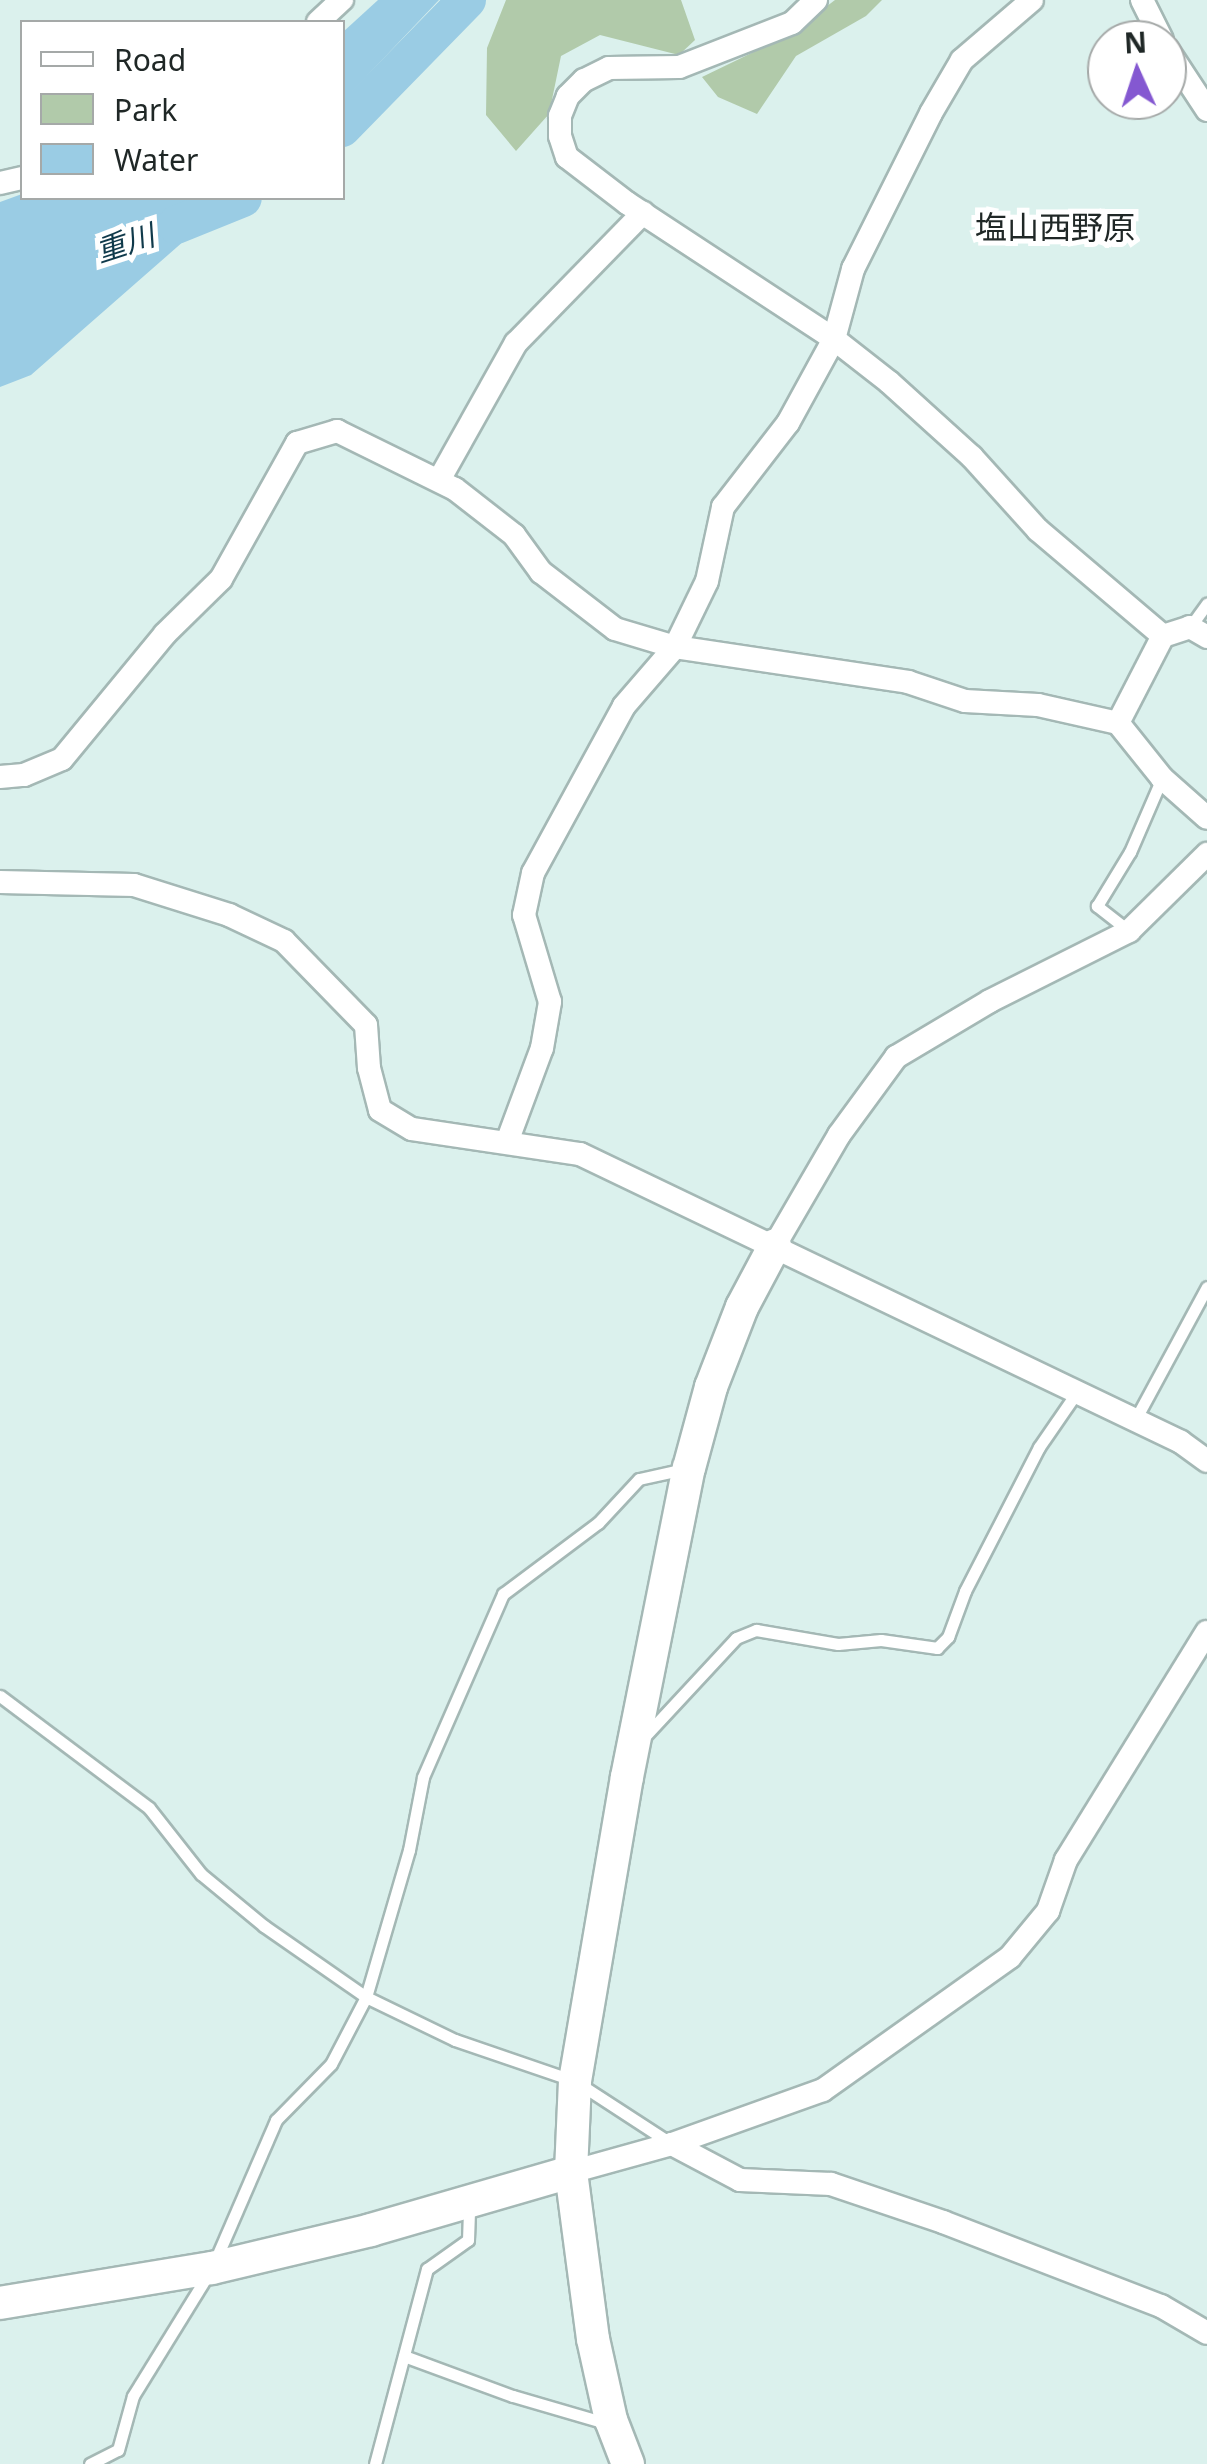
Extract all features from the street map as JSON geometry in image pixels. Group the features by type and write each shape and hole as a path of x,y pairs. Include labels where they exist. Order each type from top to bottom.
{"street":[{"path":"320,20 342,0"},
{"path":"816,0 792,23 679,67 609,68 584,80 568,96 560,116 560,136 568,158 834,339 972,457 1038,530 1163,636 1199,632"},
{"path":"507,1142 542,1048 550,1002 524,915 533,873 624,706 675,647 707,581 723,507 788,423 834,339 854,269 930,113 962,60 1032,0"},
{"path":"1187,80 1207,110"},
{"path":"439,480 516,343 644,213"},
{"path":"0,777 24,775 62,759 164,634 221,579 297,443 336,431 439,480 514,535 541,572 616,629 675,647 908,682 965,702 1038,705 1118,723 1162,778 1207,818"},
{"path":"1118,723 1163,636"},
{"path":"628,2464 613,2425 593,2340 570,2172 576,2081 632,1749 689,1468 730,1339 775,1245 839,1135 896,1057 990,1001 1129,931 1207,854"},
{"path":"0,882 134,885 229,915 284,942 366,1026 369,1068 380,1110 412,1129 580,1154 1135,1420 1207,1461"},
{"path":"0,2303 212,2268 672,2144 824,2090 1010,1957 1048,1911 1066,1860 1207,1632"},
{"path":"672,2144 740,2180 831,2184 943,2222 1161,2306 1207,2333"}],"lane":[{"path":"1199,632 1207,604"},
{"path":"1129,931 1097,906 1130,852 1162,778"},
{"path":"1135,1420 1207,1287"},
{"path":"632,1749 736,1638 756,1630 838,1644 881,1640 937,1648 948,1638 965,1590 1038,1447 1077,1392"},
{"path":"121,2464 118,2450 133,2396 212,2268 276,2120 331,2064 366,1997 409,1850 423,1776 503,1594 598,1523 639,1479 689,1468"},
{"path":"0,1696 149,1808 201,1874 239,1906 366,1997 455,2040 576,2081 672,2144"},
{"path":"374,2464 428,2269 468,2240 470,2201"},
{"path":"404,2356 514,2396 613,2425"},
{"path":"90,2464 118,2450"}],"green space":[{"path":"506,0 681,0 695,40 679,55 600,35 561,56 549,114 516,151 486,115 487,48"},
{"path":"835,0 882,0 866,16 796,56 757,114 718,97 702,77 789,35"}],"water":[{"path":"378,0 439,0 345,99 345,30"},
{"path":"20,195 20,200 231,200 31,375 0,387 0,202"}],"waterway":[{"name":"重川","path":"345,125 467,0"},
{"name":"重川","path":"176,225 238,200"}],"district":[{"name":"塩山西野原","path":"1055,227"}]}
